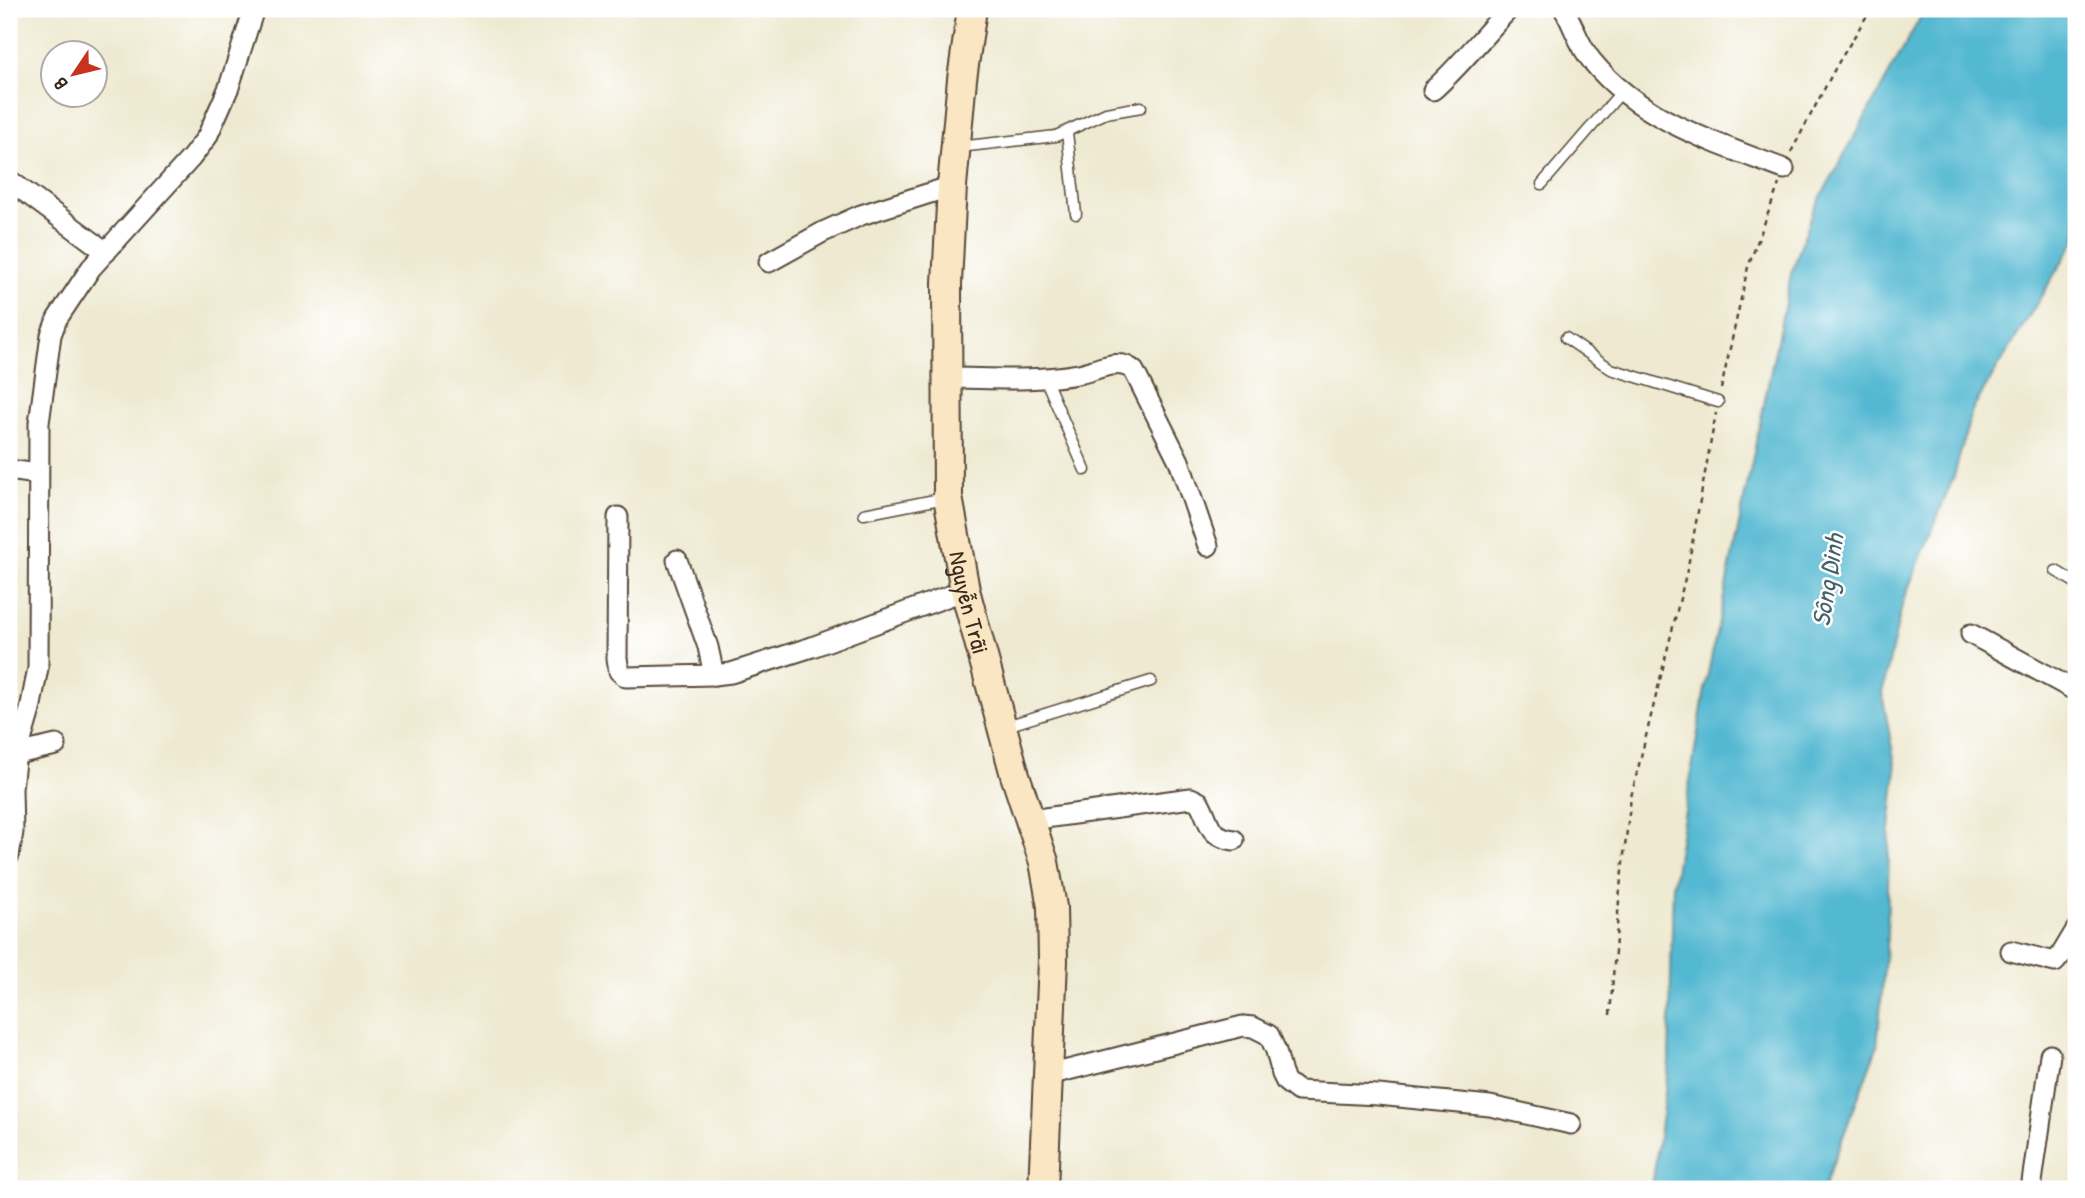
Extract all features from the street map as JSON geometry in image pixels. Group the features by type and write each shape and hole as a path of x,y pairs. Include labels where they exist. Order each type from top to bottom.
{"main road":[{"name":"Nguyễn Trãi","path":"972,9 952,186 947,283 948,497 965,590 1002,728 1044,862 1053,927 1043,1189"}],"street":[{"path":"9,855 13,832 12,789 17,754 30,710 38,668 40,519 37,474 39,423 51,335 57,319 78,286 184,167 207,137 229,87 254,9"},
{"path":"1433,90 1459,67 1482,37 1509,9"},
{"path":"1564,9 1586,53 1602,72 1643,106 1679,128 1784,169"},
{"path":"9,180 106,252"},
{"path":"769,262 823,232 861,215 952,186"},
{"path":"946,378 1045,377 1079,374 1116,364 1129,366 1173,446 1208,546"},
{"path":"9,470 37,474"},
{"path":"618,517 617,658 619,671 626,677 731,673 812,647 965,590"},
{"path":"677,560 708,647 714,675"},
{"path":"1971,634 2076,691"},
{"path":"17,754 56,745"},
{"path":"1030,820 1191,798 1199,802 1212,832 1221,838 1234,839"},
{"path":"2011,951 2054,962 2076,930"},
{"path":"1048,1075 1243,1026 1253,1027 1269,1035 1286,1082 1298,1091 1378,1095 1490,1106 1571,1124"},
{"path":"2031,1189 2050,1055"}],"lane":[{"path":"1542,184 1623,90"},
{"path":"956,148 1056,136 1088,119 1141,107"},
{"path":"1067,132 1076,214"},
{"path":"1566,338 1611,369 1718,402"},
{"path":"1045,377 1085,470"},
{"path":"864,514 948,497"},
{"path":"2056,571 2076,583"},
{"path":"1002,728 1150,681"}],"path":[{"path":"1610,1015 1620,888 1631,797 1688,566 1731,335 1748,267 1784,169 1809,117 1871,9"}],"water":[{"name":"Sông Dinh","path":"1925,9 2076,9 2076,239 1972,410 1954,476 1903,601 1882,693 1896,770 1889,840 1887,935 1877,1047 1823,1189 1652,1189 1669,1062 1673,884 1706,683 1791,274 1813,211"}]}
